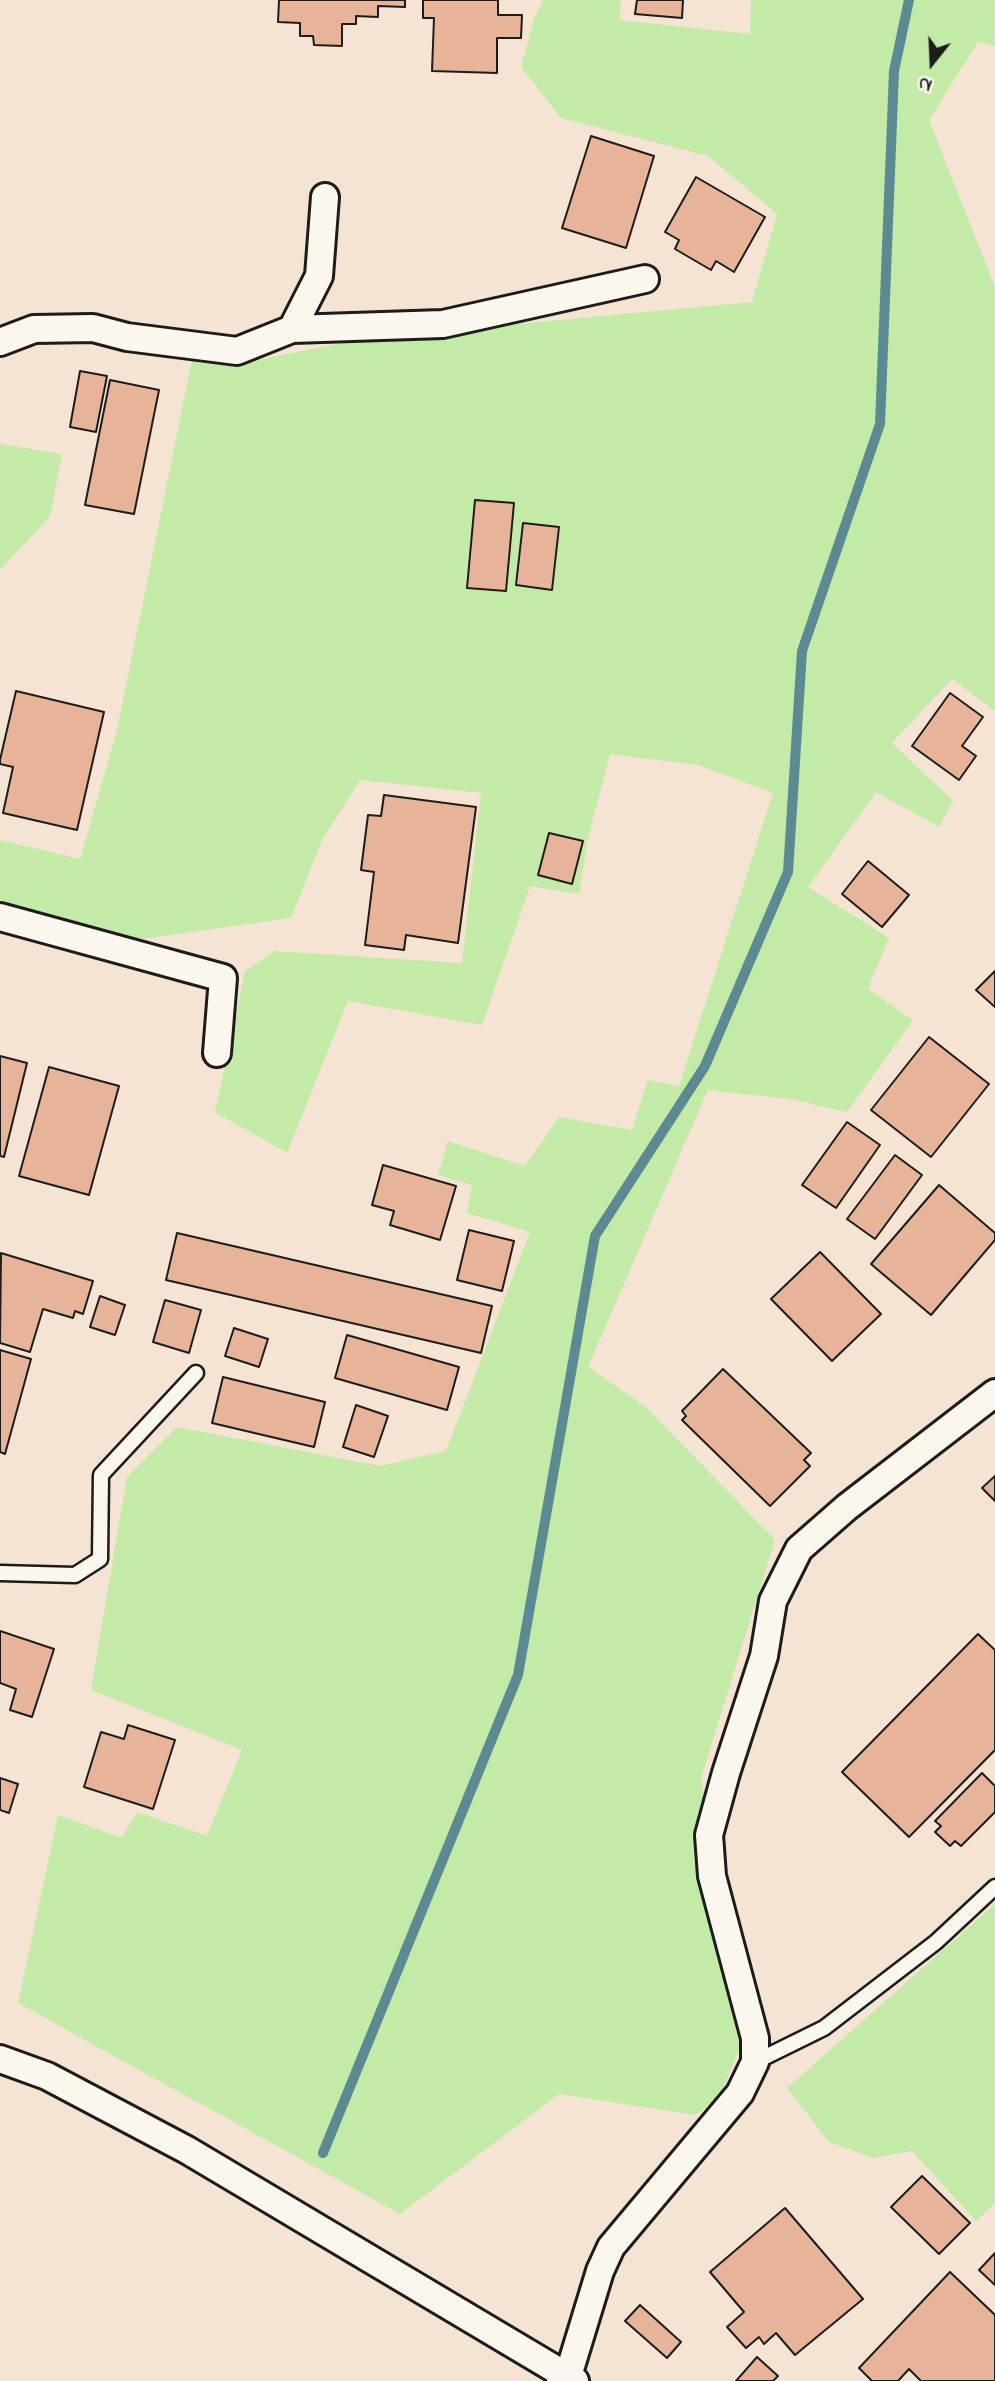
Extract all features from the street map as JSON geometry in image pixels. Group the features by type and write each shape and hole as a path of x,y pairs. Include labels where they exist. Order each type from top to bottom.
{"street":[{"path":"292,329 319,276 325,197"},
{"path":"0,342 34,329 93,328 127,337 237,351 292,329 443,324 645,279"},
{"path":"0,916 223,978 218,1053"},
{"path":"0,2059 47,2076 187,2150 568,2379 600,2271 611,2247 740,2093 755,2062 755,2038 712,1876 709,1835 764,1656 773,1601 799,1549 847,1507 995,1393"}],"lane":[{"path":"0,1573 75,1575 100,1559 101,1475 196,1373"},
{"path":"755,2062 824,2028 936,1942 995,1887"}],"green space":[{"path":"543,0 621,0 619,20 750,34 751,0 995,0 995,46 978,42 929,120 995,287 995,711 952,679 892,743 953,801 939,827 876,792 808,887 889,938 868,989 913,1020 847,1112 790,1099 708,1090 588,1367 646,1407 775,1540 701,1778 742,2043 719,2098 695,2115 559,2094 400,2214 18,2003 58,1815 122,1838 137,1812 207,1836 242,1750 91,1690 127,1477 177,1427 380,1466 446,1451 530,1232 467,1213 472,1185 438,1175 448,1141 525,1166 559,1117 632,1130 648,1080 679,1086 773,793 698,765 610,754 588,838 579,894 530,886 482,1025 348,1001 287,1153 215,1112 245,971 274,951 462,963 481,793 360,780 322,840 291,918 142,939 10,909 0,899 0,840 80,859 117,730 192,360 248,362 366,338 752,302 777,214 708,156 561,118 521,67 534,19"},
{"path":"0,444 62,454 50,516 0,570"},
{"path":"995,1904 995,2203 976,2221 912,2151 874,2158 829,2142 787,2088"}],"building":[{"path":"279,0 405,0 405,7 378,6 378,17 356,16 356,24 342,24 342,46 314,45 313,36 300,36 300,23 278,22"},
{"path":"423,0 498,0 498,15 522,15 521,38 497,38 497,73 432,71 434,18 423,18"},
{"path":"637,0 683,0 682,18 635,14"},
{"path":"591,136 654,156 626,248 562,228"},
{"path":"696,177 765,217 734,272 716,261 711,270 675,249 679,240 665,232"},
{"path":"80,371 107,376 96,432 70,427"},
{"path":"110,380 159,390 134,514 85,505"},
{"path":"475,500 514,503 506,591 467,588"},
{"path":"523,523 559,527 552,590 516,585"},
{"path":"16,691 104,712 77,830 3,813 13,767 0,764 0,760"},
{"path":"950,693 983,717 962,746 976,756 959,780 912,746"},
{"path":"384,795 476,807 458,943 406,935 404,950 365,945 374,872 361,870 368,815 381,816"},
{"path":"549,833 583,841 572,884 538,875"},
{"path":"868,861 909,895 882,927 842,894"},
{"path":"995,971 995,1007 976,990"},
{"path":"929,1037 989,1084 931,1157 871,1110"},
{"path":"0,1056 27,1063 4,1157 0,1156"},
{"path":"49,1067 119,1086 89,1195 19,1176"},
{"path":"847,1122 880,1145 836,1208 802,1185"},
{"path":"895,1155 922,1175 875,1239 847,1219"},
{"path":"383,1165 456,1186 440,1240 390,1225 394,1211 372,1205"},
{"path":"939,1185 995,1233 995,1240 931,1315 871,1264"},
{"path":"469,1230 514,1241 502,1291 457,1280"},
{"path":"177,1233 492,1306 481,1353 166,1280"},
{"path":"820,1252 881,1314 832,1361 771,1299"},
{"path":"1,1253 93,1281 83,1314 75,1311 73,1318 43,1309 30,1352 0,1343"},
{"path":"100,1296 125,1305 115,1335 90,1327"},
{"path":"165,1300 201,1310 189,1353 153,1342"},
{"path":"234,1328 268,1339 259,1367 225,1356"},
{"path":"347,1335 459,1367 447,1410 335,1378"},
{"path":"0,1350 31,1359 5,1454 0,1452"},
{"path":"723,1369 811,1453 804,1460 810,1466 770,1506 682,1420 686,1416 682,1411"},
{"path":"223,1377 325,1402 314,1447 212,1423"},
{"path":"356,1405 388,1416 374,1457 343,1447"},
{"path":"995,1476 995,1501 982,1488"},
{"path":"0,1631 54,1649 32,1717 10,1710 16,1689 0,1683"},
{"path":"978,1634 995,1650 995,1750 909,1837 842,1772"},
{"path":"128,1725 175,1740 153,1809 84,1787 101,1732 124,1739"},
{"path":"982,1773 995,1786 995,1812 961,1846 955,1841 950,1846 935,1832 941,1826 935,1821"},
{"path":"0,1778 18,1784 9,1813 0,1810"},
{"path":"922,2176 970,2223 939,2254 891,2207"},
{"path":"785,2208 863,2299 795,2355 776,2333 764,2344 759,2337 746,2348 727,2327 744,2312 710,2272"},
{"path":"995,2253 995,2285 979,2270"},
{"path":"950,2272 995,2315 995,2381 921,2381 909,2369 898,2381 872,2381 859,2368"},
{"path":"640,2305 681,2342 667,2358 625,2321"},
{"path":"757,2357 778,2376 773,2381 736,2381"}],"waterway":[{"path":"323,2153 518,1675 595,1236 705,1066 788,872 802,651 880,424 894,71 909,0"}]}
